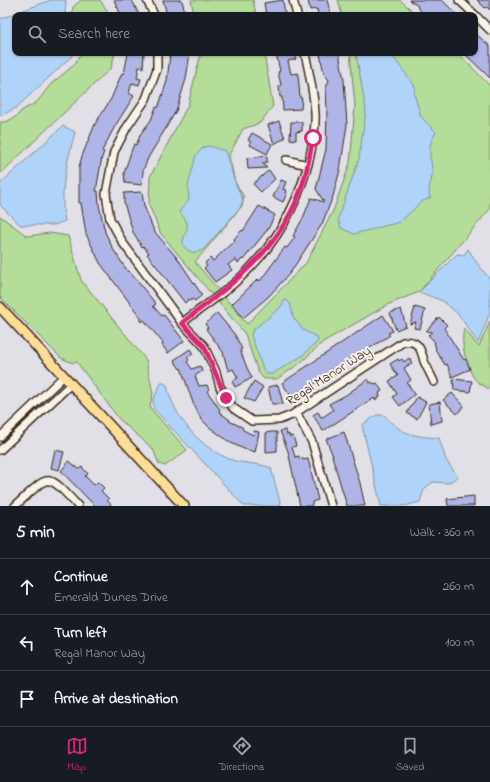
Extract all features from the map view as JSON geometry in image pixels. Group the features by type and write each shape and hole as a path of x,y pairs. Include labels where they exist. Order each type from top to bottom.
{"main road":[{"path":"0,307 184,506"}],"street":[{"path":"147,0 153,12"},
{"path":"293,0 296,12"},
{"path":"459,0 472,12"},
{"path":"478,18 490,29"},
{"name":"Regal Manor Way","path":"157,56 157,68 146,99 127,127 114,152 106,194 110,219 123,244 182,323 204,346 223,392 233,408 252,421 279,420 296,412 403,342 409,341 416,343 422,350 434,382"},
{"path":"182,323 250,269 282,229 292,210 303,183 313,138 315,114 305,56"},
{"path":"286,160 308,165"},
{"path":"0,437 64,376"},
{"path":"0,450 71,384"},
{"path":"296,412 312,442 331,506"},
{"path":"15,506 41,483 48,480 57,483 78,506"}],"green space":[{"path":"81,0 100,0 108,12 72,12 73,7"},
{"path":"191,0 253,0 255,12 193,12"},
{"path":"338,0 400,0 414,12 341,12"},
{"path":"79,56 114,56 111,68 0,174 0,122 6,122 37,102 51,84 74,65"},
{"path":"200,56 265,56 273,106 260,123 243,129 229,155 235,182 244,197 242,206 195,262 247,324 306,263 333,211 350,163 355,106 350,56 461,56 490,86 490,209 419,292 389,304 323,342 299,364 277,379 264,379 258,372 245,334 161,234 149,205 150,177 188,105"},
{"path":"0,216 27,236 50,233 68,236 81,280 146,360 153,393 150,406 152,410 187,450 165,466 159,464 153,449 119,419 76,361 73,363 61,358 0,297"},
{"path":"490,321 490,390 477,381 471,373 464,354 463,334 464,328 479,346"}],"water":[{"path":"51,0 66,0 65,12 19,12"},
{"path":"12,15 12,56 72,56 16,108 0,116 0,19"},
{"path":"357,56 392,56 415,86 414,94 421,117 436,132 430,148 432,177 429,187 430,198 421,202 400,222 354,234 341,228 338,219 359,159 366,110"},
{"path":"63,126 75,132 63,187 63,209 65,221 54,225 20,225 0,205 0,184"},
{"path":"209,146 225,151 235,182 243,200 240,208 204,249 198,252 190,252 183,245 187,223 179,212 189,200 188,186 196,155 204,147"},
{"path":"468,249 490,279 490,313 478,343 459,315 443,301 419,292 457,254 464,255"},
{"path":"285,300 290,303 293,317 303,330 317,337 318,341 302,356 272,374 267,374 263,369 251,335 253,330 280,308"},
{"path":"161,383 167,385 175,409 199,440 221,455 232,460 271,468 281,506 244,506 154,409 153,400"},
{"path":"377,415 384,415 390,422 402,431 415,435 439,438 446,460 458,477 448,483 433,482 424,489 420,502 405,506 381,506 362,425"}],"building":[{"path":"114,0 132,0 138,12 120,12"},
{"path":"163,0 182,0 185,12 166,12"},
{"path":"283,0 285,12 266,12 264,3"},
{"path":"308,0 327,0 330,12 318,12 317,9 310,10"},
{"path":"409,0 442,0 454,12 422,12 417,7 418,6"},
{"path":"477,0 490,0 490,10 487,7 485,8"},
{"path":"478,36 490,46 490,78 467,56 478,56"},
{"path":"127,56 144,56 143,68 139,67 137,78 141,79 139,85 132,83 129,93 134,96 115,126 102,151 104,152 96,191 98,191 99,205 105,232 113,249 128,272 129,271 156,304 153,306 162,316 164,315 184,341 168,353 162,345 163,343 144,320 141,322 141,318 100,263 86,234 81,203 79,203 79,167 82,156 95,124 111,99 122,73 124,74"},
{"path":"170,56 190,56 186,79 176,111 148,158 143,171 142,185 125,183 124,173 134,144 136,145 139,136 151,120 156,107 158,108 167,81"},
{"path":"277,56 295,56 296,59 288,61 291,74 298,73 300,98 302,98 301,109 283,110 279,86 281,85 278,72 280,71"},
{"path":"320,56 340,56 344,80 347,125 340,170 333,196 322,224 290,273 268,297 243,318 232,304 258,279 260,281 285,247 287,248 295,237 293,236 303,218 311,198 324,202 316,189 326,149 326,88 329,80 324,74"},
{"path":"279,121 285,138 274,144 268,125"},
{"path":"291,122 302,122 302,131 296,132 296,140 290,139"},
{"path":"252,133 272,144 267,154 250,145 251,142 248,140"},
{"path":"267,156 267,162 262,163 267,168 248,169 247,158"},
{"path":"269,170 275,179 261,192 253,184"},
{"path":"281,180 286,182 283,189 286,190 285,193 287,193 283,202 273,197"},
{"path":"142,192 144,206 154,231 178,259 202,295 195,301 193,299 190,301 189,299 185,303 147,254 149,253 143,246 142,247 133,232 124,203 124,193"},
{"path":"259,206 275,215 268,229 243,260 242,259 238,263 235,259 228,265 232,270 215,282 204,268 207,266 205,263 210,258 213,261 235,240 234,239 242,230 243,231"},
{"path":"415,307 425,310 420,329 414,328 416,322 410,324"},
{"path":"401,309 406,326 396,330 390,313"},
{"path":"217,313 235,335 242,349 240,350 252,378 235,387 232,381 238,378 233,369 228,371 223,352 206,329 208,328 205,324"},
{"path":"383,315 393,331 388,333 390,335 350,361 331,370 332,372 293,399 282,383"},
{"path":"439,317 447,325 444,328 464,360 466,359 470,369 452,377 447,364 445,365 435,349 435,342 428,335 432,332 426,331"},
{"path":"190,349 193,354 187,357 189,360 187,362 192,369 200,366 202,371 195,376 199,386 207,385 209,390 207,391 220,410 219,412 230,420 229,421 242,427 243,430 253,435 254,431 259,432 255,452 231,443 209,427 201,419 193,403 181,368 180,369 174,360"},
{"path":"409,358 412,363 404,368 411,380 407,383 415,394 400,406 393,397 397,394 389,381 398,376 390,364 398,359 399,361 402,359 404,362"},
{"path":"368,379 370,383 377,383 382,391 379,393 380,396 375,400 374,398 323,431 313,415 318,412 321,417 323,417 333,410 329,404 346,395"},
{"path":"453,379 472,381 470,392 454,390"},
{"path":"254,381 263,387 254,402 244,398"},
{"path":"278,385 283,404 272,404 268,387"},
{"path":"452,393 464,406 457,414 443,400"},
{"path":"417,397 426,402 417,419 407,413"},
{"path":"440,402 442,421 431,424 429,404"},
{"path":"286,430 287,435 289,434 290,437 293,436 296,446 292,447 295,457 299,456 299,459 302,458 303,460 308,459 318,500 312,502 312,505 310,506 300,506 288,451 280,431"},
{"path":"277,432 277,451 266,452 266,433"},
{"path":"344,432 360,483 365,506 347,506 333,456 326,439"},
{"path":"55,450 64,452 59,470 51,468"},
{"path":"69,461 79,469 82,467 88,474 85,476 94,485 98,482 104,488 101,491 109,499 107,500 112,506 95,506 61,471"},
{"path":"474,496 474,506 448,506 447,499"}],"route":[{"path":"226,398 220,387 216,372 204,346 182,323 250,269 282,229 292,210 303,183 313,138"}]}
